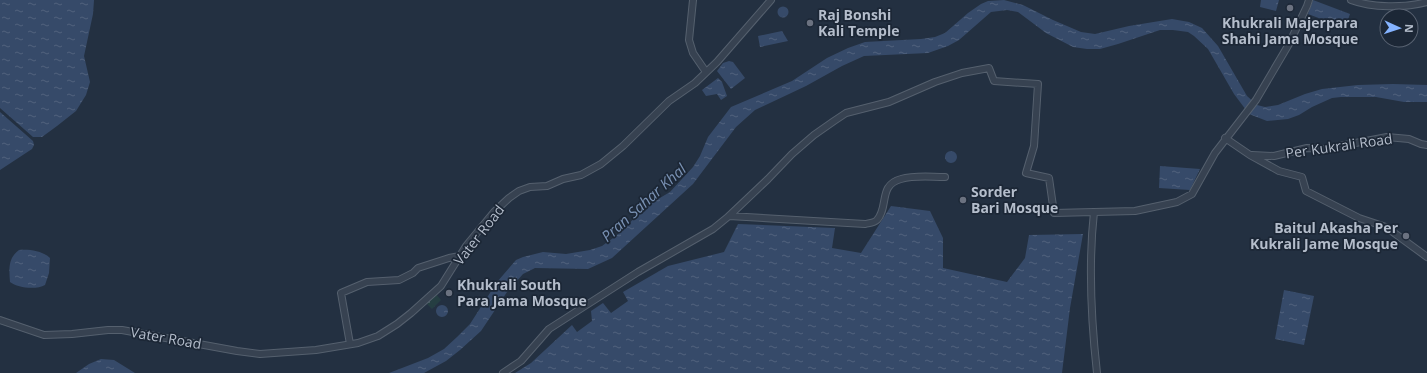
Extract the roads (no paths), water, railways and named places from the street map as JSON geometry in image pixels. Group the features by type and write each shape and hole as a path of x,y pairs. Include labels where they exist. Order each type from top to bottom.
{"street":[{"path":"693,0 689,40 693,53 706,72"},
{"name":"Vater Road","path":"0,320 44,335 122,330 260,354 316,350 350,344 378,336 398,324 441,286 466,246 494,212 509,198 530,187 547,186 581,175 601,164 623,146 669,101 685,91 706,72 733,45 771,0"},
{"path":"503,373 521,361 549,329 638,272 713,229 768,179 792,154 814,135 846,113 889,102 935,82 962,73 989,68 994,81 1038,84 1034,146 1026,173 1049,178 1054,212 1135,211 1177,202 1192,194 1225,138 1256,100 1289,44 1308,6 1309,0"},
{"path":"1351,0 1374,6 1396,6 1427,2"},
{"path":"1371,0 1374,6"},
{"name":"Per Kukrali Road","path":"1250,155 1274,156 1306,148 1324,149 1387,137 1409,139 1427,145"},
{"path":"1225,138 1250,155 1279,171 1302,177 1306,191 1359,218 1386,227 1427,257"},
{"path":"729,216 865,224 873,222 877,219 881,211 884,194 889,186 900,179 914,176 945,177"},
{"path":"1094,212 1090,288 1092,330 1097,373"},
{"path":"350,344 341,293 367,282 399,280 413,273 418,268 460,256"}],"water":[{"path":"0,0 94,0 93,14 84,56 90,82 86,95 76,111 42,137 33,137 0,108"},
{"path":"1004,0 1023,5 1081,32 1095,34 1129,26 1172,19 1189,22 1202,28 1218,46 1247,96 1257,105 1265,107 1278,105 1322,89 1358,85 1427,85 1427,102 1404,102 1376,97 1332,98 1288,119 1267,121 1249,114 1234,94 1208,49 1188,32 1160,30 1100,49 1087,49 1073,47 1046,33 1018,12 1007,10 991,12 959,40 948,46 928,53 864,56 755,110 736,127 693,184 612,258 588,269 535,268 523,274 507,292 481,331 446,361 424,373 389,373 428,358 444,349 470,324 497,282 516,260 543,252 566,254 590,250 602,246 616,236 648,205 670,192 693,167 700,156 708,137 731,107 792,81 827,58 848,48 865,42 935,37 945,33 981,4 988,1"},
{"path":"1261,0 1279,0 1276,11 1260,7"},
{"path":"1313,0 1350,14 1345,28 1308,14"},
{"path":"783,6 787,8 789,12 787,16 783,18 779,16 777,12 779,8"},
{"path":"782,31 788,41 760,47 758,36"},
{"path":"729,61 733,62 745,78 731,89 717,71 723,63"},
{"path":"718,78 722,82 727,96 721,100 717,94 706,96 702,90"},
{"path":"0,112 33,141 34,145 32,149 0,170"},
{"path":"949,151 953,151 957,157 953,163 949,163 945,159 945,155"},
{"path":"1160,166 1200,169 1190,190 1159,188"},
{"path":"891,206 930,211 943,238 943,268 1007,282 1025,258 1029,235 1083,234 1070,308 1062,373 515,373 531,363 572,325 577,332 592,321 591,311 603,303 611,313 628,301 623,292 668,266 724,252 738,224 835,228 832,248 861,253"},
{"path":"19,250 36,251 50,258 49,273 45,285 41,287 27,288 10,282 11,260 15,253"},
{"path":"1284,290 1314,296 1304,345 1275,339"},
{"path":"440,305 444,305 448,311 444,317 440,317 436,313 436,309"},
{"path":"101,359 114,360 135,373 76,373 89,364"}],"place":[{"name":"Khukrali Majerpara Shahi Jama Mosque","path":"1290,8"},
{"name":"Raj Bonshi Kali Temple","path":"810,23"},
{"name":"Sorder Bari Mosque","path":"963,200"},
{"name":"Baitul Akasha Per Kukrali Jame Mosque","path":"1406,236"},
{"name":"Khukrali South Para Jama Mosque","path":"449,293"}],"water label":[{"name":"Pran Sahar Khal","path":"644,203"}]}
